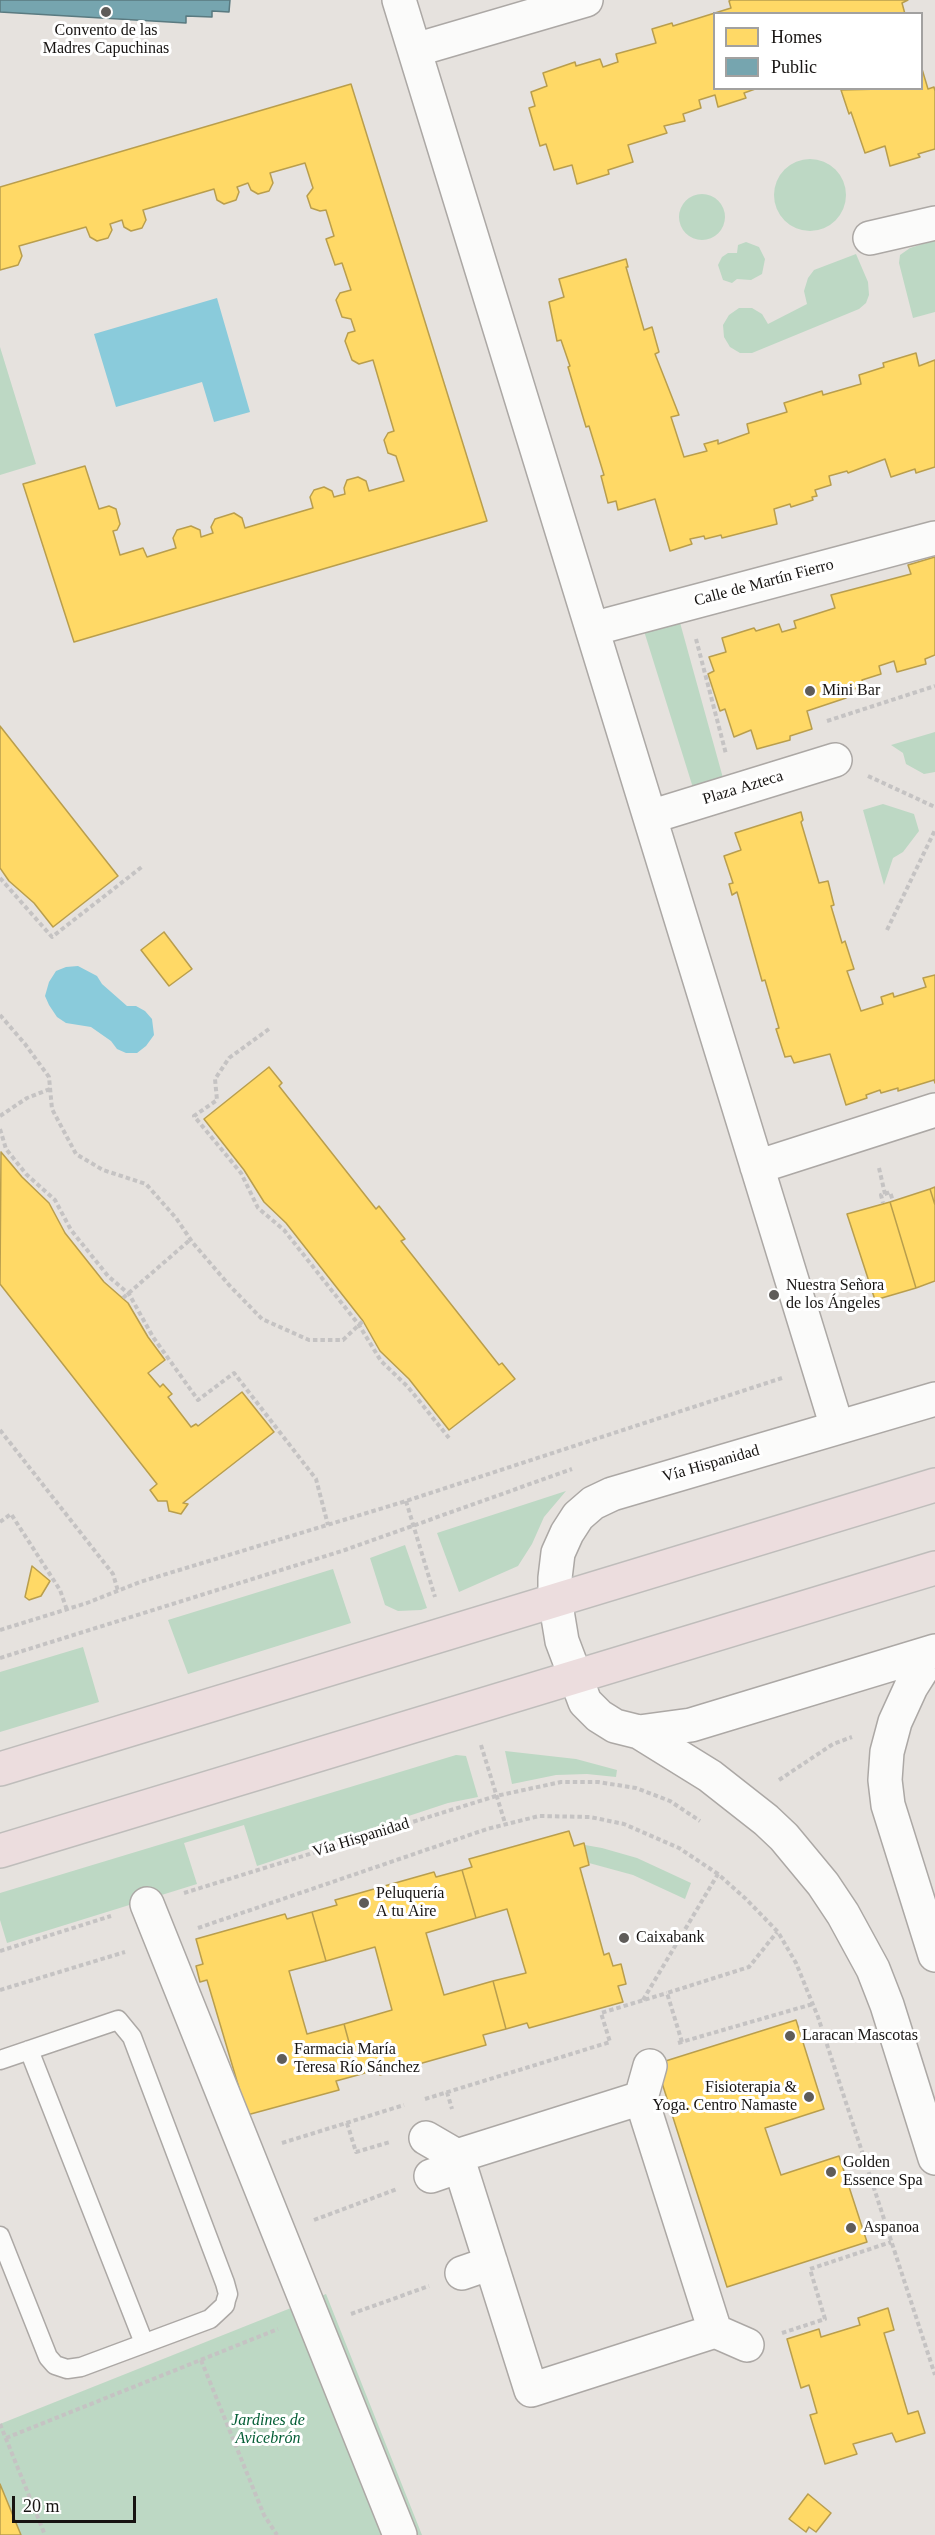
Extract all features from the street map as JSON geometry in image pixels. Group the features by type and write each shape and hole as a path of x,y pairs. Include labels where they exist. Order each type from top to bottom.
{"highway":[{"path":"0,1769 935,1485"},
{"path":"0,1851 935,1569"}],"street":[{"path":"399,0 837,1427"},
{"path":"414,50 586,0"},
{"path":"870,238 935,223"},
{"name":"Calle de Martín Fierro","path":"592,629 935,538"},
{"name":"Plaza Azteca","path":"650,817 835,760"},
{"path":"757,1167 935,1110"},
{"name":"Vía Hispanidad","path":"934,1651 691,1725 639,1732 615,1726 599,1716 585,1702 562,1641 555,1599 555,1578 558,1553 578,1516 593,1503 612,1494 935,1399"},
{"path":"934,1651 911,1687 895,1722 887,1752 885,1780 891,1816 935,1955"},
{"path":"639,1732 710,1776 766,1820 810,1868 843,1914 869,1959 887,2005 935,2158"},
{"path":"147,1904 400,2535"},
{"path":"661,2055 641,2097 715,2331"},
{"path":"449,2166 641,2097"},
{"path":"413,2138 449,2166 477,2268 531,2390 715,2331 759,2341"}],"lane":[{"path":"0,2060 118,2020 132,2037 228,2294 225,2305 210,2319 81,2367 67,2369 55,2365 45,2350 0,2236"},
{"path":"29,2050 144,2343"}],"path":[{"path":"687,604 736,790"},
{"path":"822,723 935,686"},
{"path":"835,760 935,807"},
{"path":"887,930 935,830"},
{"path":"0,878 52,937 143,867"},
{"path":"0,1015 49,1077 52,1109 76,1154 103,1170 146,1184 177,1218 191,1239 229,1285 262,1318 309,1340 343,1340 363,1321"},
{"path":"269,1029 229,1058 215,1078 217,1100 194,1116 241,1173 258,1208 284,1230 359,1325 381,1361 408,1387 449,1438"},
{"path":"0,1116 27,1098 50,1089"},
{"path":"0,1129 6,1149 26,1174 55,1200 71,1230 108,1276 129,1293 153,1337 198,1400 234,1373 316,1479 328,1525"},
{"path":"879,1167 885,1194"},
{"path":"883,1203 881,1195 890,1192 893,1201"},
{"path":"123,1298 191,1239"},
{"path":"0,1630 67,1610 140,1582 406,1501 792,1375"},
{"path":"0,1430 113,1574 118,1591"},
{"path":"0,1658 345,1550 583,1466"},
{"path":"406,1501 436,1601"},
{"path":"0,1522 11,1514 60,1590 67,1610"},
{"path":"774,1783 833,1744 858,1735"},
{"path":"479,1738 505,1823"},
{"name":"Vía Hispanidad","path":"0,1952 496,1796 561,1782 619,1785 656,1795 705,1823"},
{"path":"0,1990 161,1941 505,1823 539,1816 564,1815 590,1817 624,1824 679,1848 718,1874 778,1932 796,1963 813,2004 935,2375"},
{"path":"642,2000 718,1874"},
{"path":"247,2154 610,2042 601,2013 749,1967 778,1932"},
{"path":"667,1993 682,2042"},
{"path":"661,2055 682,2042 813,2004"},
{"path":"347,2123 356,2152 413,2138"},
{"path":"279,2233 449,2166"},
{"path":"759,2341 825,2319 810,2269 891,2242"},
{"path":"6,2438 201,2360 477,2268"},
{"path":"201,2360 264,2515 277,2535"},
{"path":"0,2424 45,2535"}],"green space":[{"path":"803,159 817,159 836,169 846,188 846,202 836,221 817,231 803,231 784,221 774,202 774,188 784,169"},
{"path":"702,194 711,195 718,201 724,208 724,226 718,233 711,239 702,240 693,239 686,233 680,226 679,217 680,208 686,201 693,195"},
{"path":"935,240 935,312 913,318 899,263 900,255 910,248"},
{"path":"746,242 759,247 765,259 762,274 751,280 737,279 732,283 723,280 718,265 722,257 728,253 737,253 738,245"},
{"path":"856,254 868,282 869,295 866,303 859,309 752,353 740,353 730,347 724,337 723,325 729,315 739,308 752,308 762,314 768,324 807,304 804,291 808,278 814,270"},
{"path":"0,347 36,464 0,475"},
{"path":"679,619 723,778 694,791 644,631"},
{"path":"935,732 935,772 924,774 906,764 903,753 891,745"},
{"path":"883,804 914,814 919,831 903,852 893,858 884,885 863,810"},
{"path":"566,1491 544,1517 532,1544 518,1566 459,1592 437,1533"},
{"path":"405,1545 427,1608 421,1610 398,1611 385,1605 370,1558"},
{"path":"333,1569 351,1623 188,1674 168,1620"},
{"path":"83,1647 99,1702 0,1732 0,1672"},
{"path":"505,1751 576,1759 617,1770 616,1777 587,1774 556,1775 512,1784"},
{"path":"456,1755 466,1756 478,1797 448,1803 257,1866 244,1825 184,1843 197,1884 7,1943 0,1920 0,1893"},
{"path":"585,1845 637,1858 691,1883 685,1899 633,1875 589,1863"},
{"name":"Jardines de Avicebrón","path":"326,2294 422,2535 21,2535 0,2484 0,2424"}],"water":[{"path":"217,298 250,412 214,422 202,382 116,407 94,334"},
{"path":"78,966 97,976 102,984 127,1006 136,1006 152,1019 154,1035 137,1053 126,1053 117,1049 111,1041 91,1027 66,1023 57,1017 45,996 49,982 56,971"}],"building: Homes":[{"path":"908,0 902,3 904,12 718,12 731,8 729,1"},
{"path":"713,14 713,90 752,90 744,93 746,98 718,107 715,95 699,100 701,108 683,114 685,121 664,126 667,133 628,145 633,162 608,170 609,174 577,184 572,165 554,170 546,144 540,146 529,108 535,106 531,92 547,86 543,73 575,62 576,66 600,59 603,67 618,62 616,54 656,43 652,29 672,23 673,26"},
{"path":"923,72 928,89 934,87 935,91 935,149 918,154 920,157 890,166 885,146 865,153 851,112 849,114 841,90 923,90"},
{"path":"351,84 487,521 74,642 23,484 85,466 99,509 109,506 116,509 120,524 117,530 113,531 120,555 143,548 147,557 176,548 173,538 177,530 191,526 200,530 201,537 213,533 211,527 215,519 234,513 242,518 245,528 313,508 310,497 314,490 324,487 332,491 334,497 345,494 344,488 347,480 358,477 366,481 369,491 404,481 396,456 388,453 384,440 388,433 394,431 373,360 359,364 352,360 345,341 348,333 355,331 351,319 342,317 336,300 340,293 351,290 342,263 335,265 326,239 334,236 326,210 311,208 307,196 313,188 305,163 270,173 273,183 269,191 258,194 251,190 248,183 237,187 239,192 236,200 224,204 217,200 214,189 143,210 146,220 142,228 131,231 124,227 122,220 110,224 112,230 108,238 97,241 90,237 86,227 19,246 22,256 18,265 0,270 0,187"},
{"path":"626,259 628,267 626,267 644,330 652,327 659,352 655,354 679,415 671,417 684,457 707,451 704,444 718,440 718,444 749,433 747,424 787,412 784,403 822,391 823,395 861,384 859,375 884,367 883,363 916,353 919,366 935,360 935,467 916,473 915,469 891,477 885,459 848,473 847,471 829,476 831,485 815,490 817,496 812,497 813,500 791,507 790,504 774,509 777,524 722,538 721,535 705,539 704,536 690,539 692,544 670,551 655,499 618,510 616,501 608,503 601,476 604,475 589,426 586,427 561,340 557,341 549,302 564,297 559,279"},
{"path":"935,557 935,655 925,659 926,664 897,672 894,661 879,666 881,674 862,680 864,686 844,692 846,698 807,711 812,729 790,736 790,740 757,749 751,730 734,737 725,709 720,711 708,674 714,671 709,657 726,652 722,638 754,628 756,631 779,624 782,632 796,628 794,621 835,608 831,595 911,574 908,565"},
{"path":"0,726 118,876 53,927 34,903 9,881 0,868"},
{"path":"801,812 803,820 801,822 819,883 828,881 834,905 831,906 842,943 845,941 854,969 847,971 861,1011 883,1004 881,997 893,993 894,997 926,987 923,978 935,975 935,1083 934,1080 898,1091 898,1088 881,1093 880,1090 866,1095 867,1098 846,1105 830,1054 794,1063 791,1056 785,1057 776,1029 779,1028 765,980 762,981 737,892 732,895 729,884 733,883 724,856 741,850 735,833"},
{"path":"164,932 192,969 169,986 141,950"},
{"path":"269,1067 282,1083 279,1086 376,1209 379,1206 405,1239 401,1241 499,1365 502,1363 515,1379 449,1430 409,1379 380,1351 363,1321 286,1223 264,1202 244,1170 204,1119"},
{"path":"1,1152 22,1177 49,1203 65,1233 104,1282 128,1303 165,1360 148,1373 160,1387 163,1384 172,1394 168,1397 191,1427 196,1424 198,1426 242,1392 274,1432 183,1503 188,1504 181,1514 169,1511 167,1501 158,1501 150,1490 157,1484 0,1284"},
{"path":"935,1187 935,1205 930,1189"},
{"path":"930,1189 935,1205 935,1281 916,1288 890,1202"},
{"path":"890,1202 916,1288 875,1300 847,1214"},
{"path":"32,1566 50,1581 41,1596 29,1600 25,1597"},
{"path":"569,1831 574,1846 584,1843 589,1865 580,1868 604,1955 609,1953 613,1966 621,1964 626,1984 618,1986 623,2002 529,2028 527,2023 506,2029 493,1981 526,1973 507,1909 476,1918 462,1870 472,1867 469,1859"},
{"path":"462,1870 476,1918 426,1933 444,1995 493,1981 506,2029 483,2035 486,2045 380,2075 378,2069 358,2075 344,2024 392,2010 375,1947 326,1961 312,1912 337,1905 335,1900 434,1872 436,1877"},
{"path":"312,1912 326,1961 289,1971 307,2034 344,2024 358,2075 336,2081 339,2090 247,2115 207,1980 200,1982 196,1966 203,1964 196,1939 285,1914 287,1919"},
{"path":"796,2020 824,2109 765,2128 781,2175 839,2156 867,2242 727,2287 656,2064"},
{"path":"888,2308 894,2330 884,2333 908,2414 918,2411 925,2433 896,2442 892,2433 853,2444 857,2454 825,2464 810,2415 817,2413 809,2385 801,2388 787,2339 819,2329 821,2337 860,2325 858,2318"},
{"path":"0,2484 21,2535 0,2535"},
{"path":"808,2494 831,2513 816,2532 809,2527 806,2532 789,2519"}],"building: Public":[{"name":"Convento de las Madres Capuchinas","path":"0,0 230,0 229,12 212,11 212,17 186,16 186,23 0,12"}],"place":[{"name":"Convento de las Madres Capuchinas","path":"106,12"},
{"name":"Mini Bar","path":"810,691"},
{"name":"Nuestra Señora de los Ángeles","path":"774,1295"},
{"name":"Peluquería A tu Aire","path":"364,1903"},
{"name":"Caixabank","path":"624,1938"},
{"name":"Laracan Mascotas","path":"790,2036"},
{"name":"Farmacia María Teresa Río Sánchez","path":"282,2059"},
{"name":"Fisioterapia & Yoga. Centro Namaste","path":"809,2097"},
{"name":"Golden Essence Spa","path":"831,2172"},
{"name":"Aspanoa","path":"851,2228"}]}
